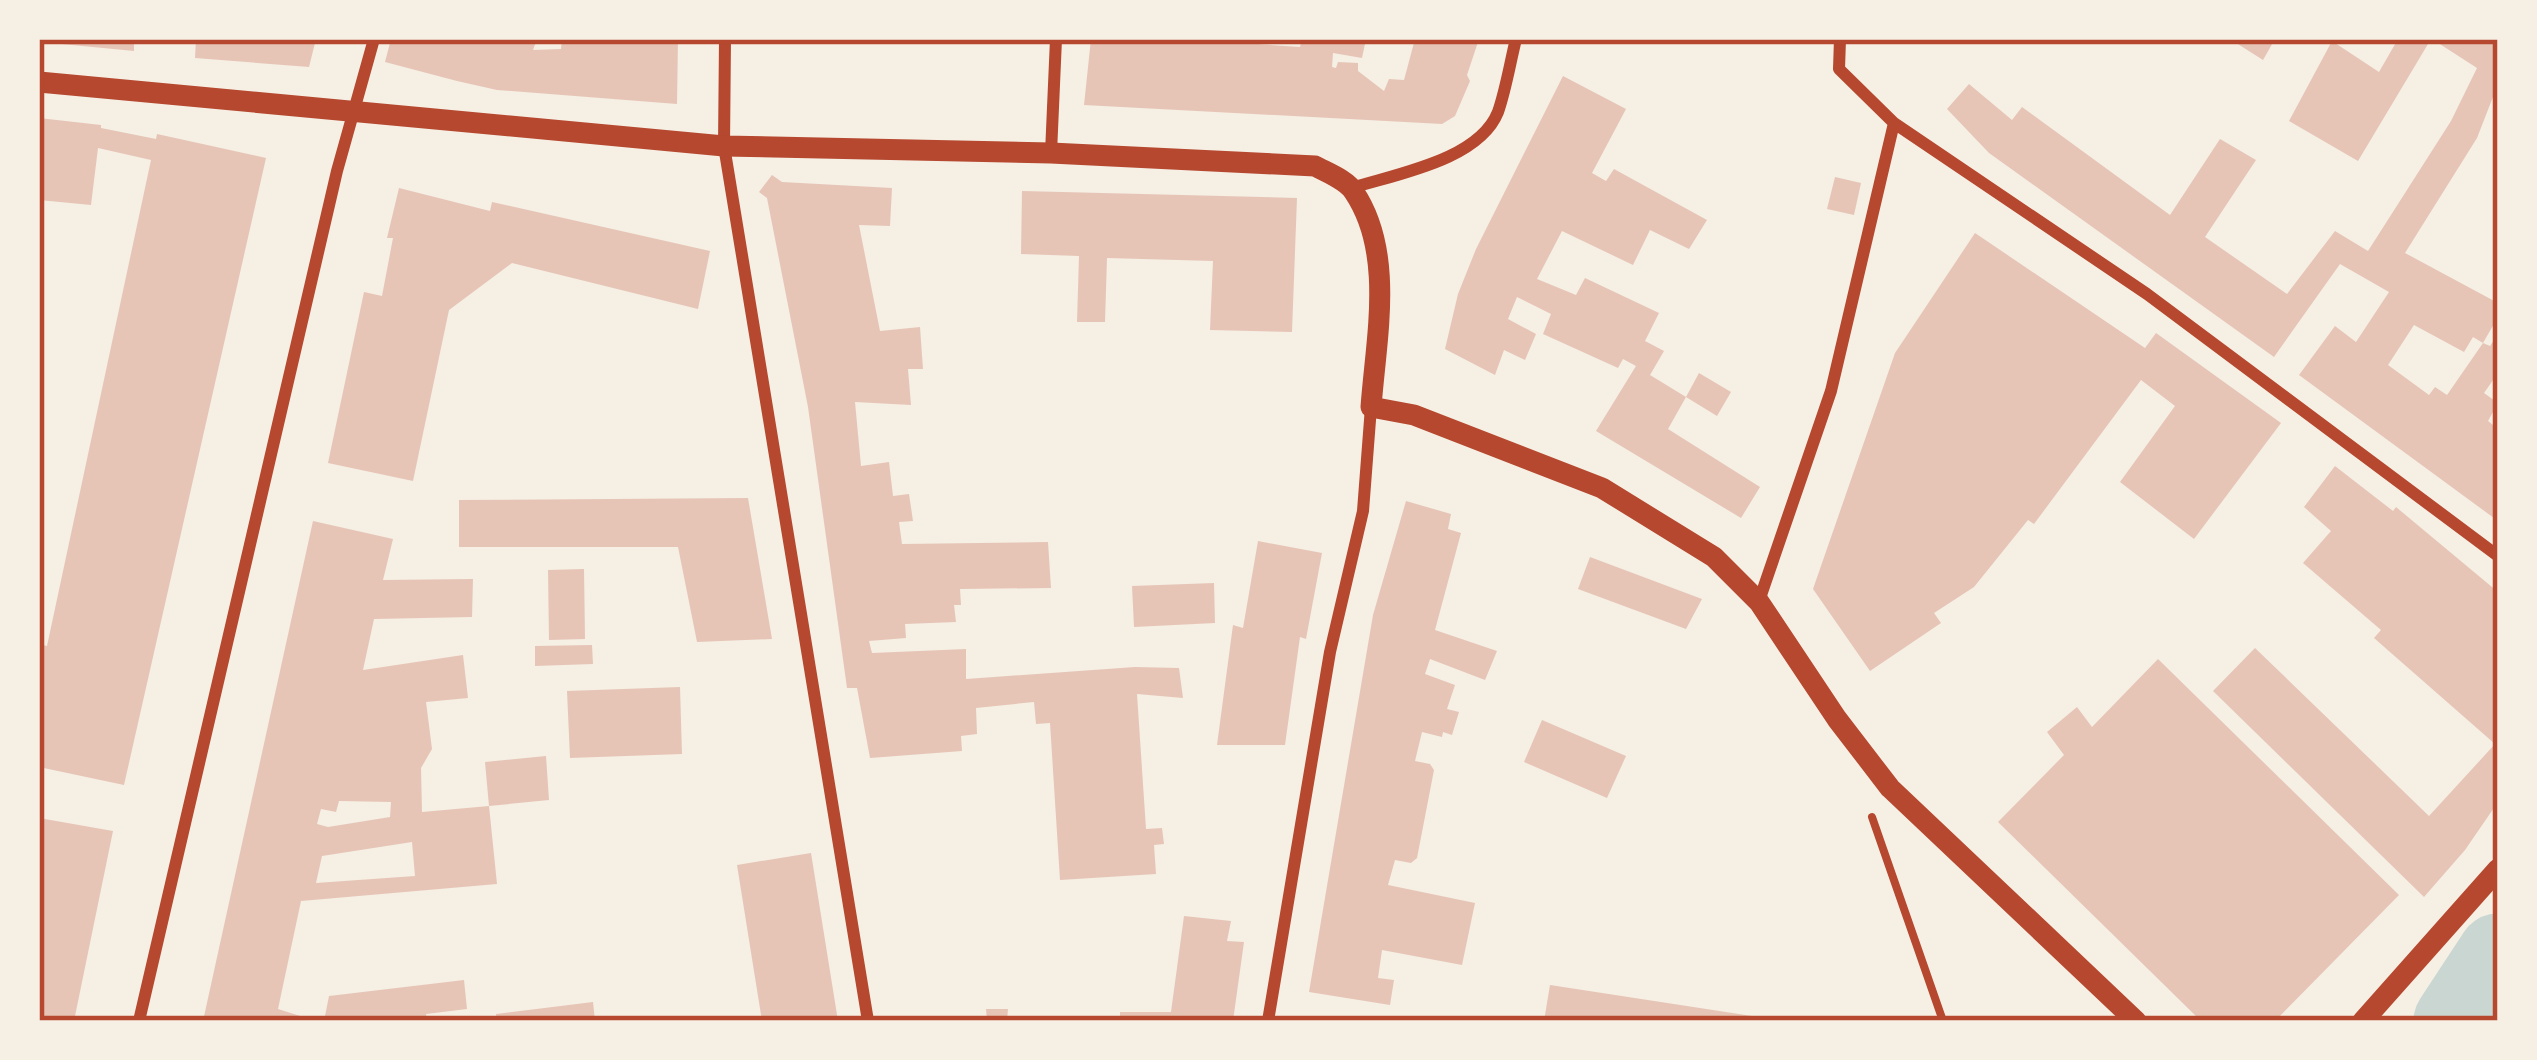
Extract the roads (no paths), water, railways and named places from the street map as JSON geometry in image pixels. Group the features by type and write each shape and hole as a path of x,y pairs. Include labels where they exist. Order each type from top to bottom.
{"street":[{"path":"140,1021 331,193 374,39"},
{"path":"725,39 724,146 868,1021"},
{"path":"1052,153 1056,39"},
{"path":"1352,188 1442,161 1477,139 1498,112 1516,39"},
{"path":"1840,39 1839,70 1894,123 2146,294 2498,556"},
{"path":"39,82 724,146 1293,163 1316,166 1352,188 1372,232 1380,275 1364,511 1330,652 1268,1021"},
{"path":"1759,602 1831,391 1894,123"},
{"path":"1372,406 1414,416 1603,488 1714,557 1759,602 1890,788 2136,1021"},
{"path":"2363,1021 2498,869"}],"waterway":[{"path":"2454,1021 2498,954"}]}
